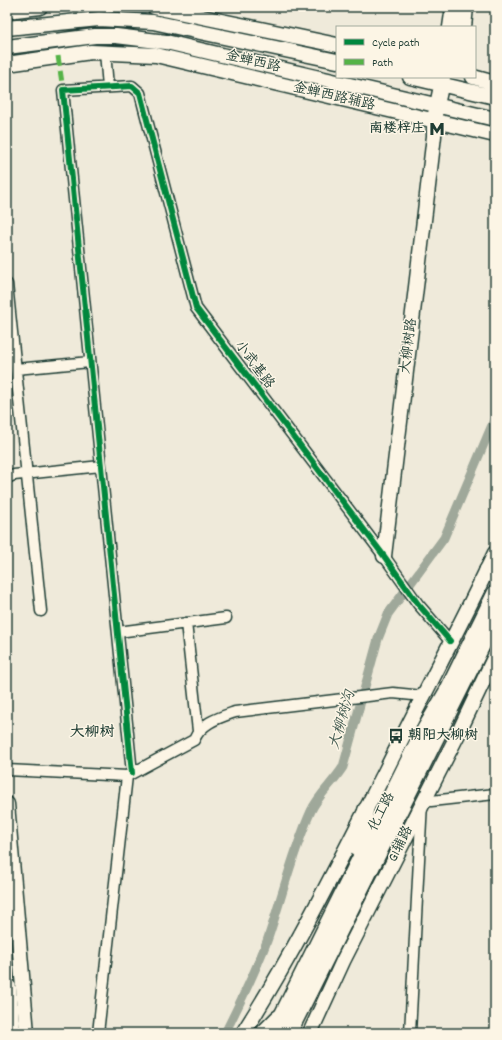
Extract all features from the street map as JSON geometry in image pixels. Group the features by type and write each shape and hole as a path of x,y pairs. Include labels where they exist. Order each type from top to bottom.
{"highway":[{"path":"7,988 11,1033"},
{"path":"265,1033 280,1028"}],"main road":[{"name":"化工路","path":"280,1028 353,871 419,739 446,691 495,593"},
{"name":"化工路","path":"280,1028 331,949 495,620"},
{"path":"353,871 366,809"}],"street":[{"path":"7,11 40,7"},
{"path":"154,7 336,45"},
{"path":"450,26 452,7"},
{"path":"464,26 466,7"},
{"name":"金蝉西路","path":"7,28 67,21 129,20 153,22 336,61"},
{"path":"228,22 280,49"},
{"name":"金蝉西路","path":"7,47 81,38 116,36 166,42 495,119"},
{"name":"金蝉西路辅路","path":"7,64 91,52 156,55 495,135"},
{"path":"105,52 108,88"},
{"path":"219,70 279,68"},
{"path":"418,78 456,83 495,97"},
{"path":"476,78 495,83"},
{"name":"大柳树路","path":"442,81 444,106"},
{"name":"大柳树路","path":"384,556 434,136 444,106 456,83"},
{"name":"小武基路","path":"90,362 63,90 132,86 140,93 196,308 384,556 418,604 450,641"},
{"path":"7,284 41,611"},
{"path":"16,369 90,362 118,632 130,774 98,1033"},
{"path":"9,474 101,466"},
{"path":"243,1033 268,995 289,953 334,874 450,641 491,566 495,553"},
{"path":"118,632 226,618"},
{"path":"186,623 198,732"},
{"name":"G1辅路","path":"310,1033 343,961 495,656"},
{"path":"7,770 130,774 194,740 198,732 214,719 235,712 383,694 423,696"},
{"path":"410,1033 422,802 495,794"},
{"path":"7,804 27,1033"},
{"path":"331,949 373,901"}],"waterway":[{"name":"大柳树沟","path":"225,1033 242,999 267,941 293,859 311,811 318,799 343,767 378,639 388,614 444,538 495,418"}],"marked path":[{"path":"58,56 63,90"}],"cycle path":[{"path":"132,773 63,90 132,86 140,93 196,308 384,556 418,604 450,641"}],"place":[{"name":"南楼梓庄","path":"437,129"},
{"name":"朝阳大柳树","path":"396,736"}],"district":[{"name":"大柳树","path":"92,733"}]}
